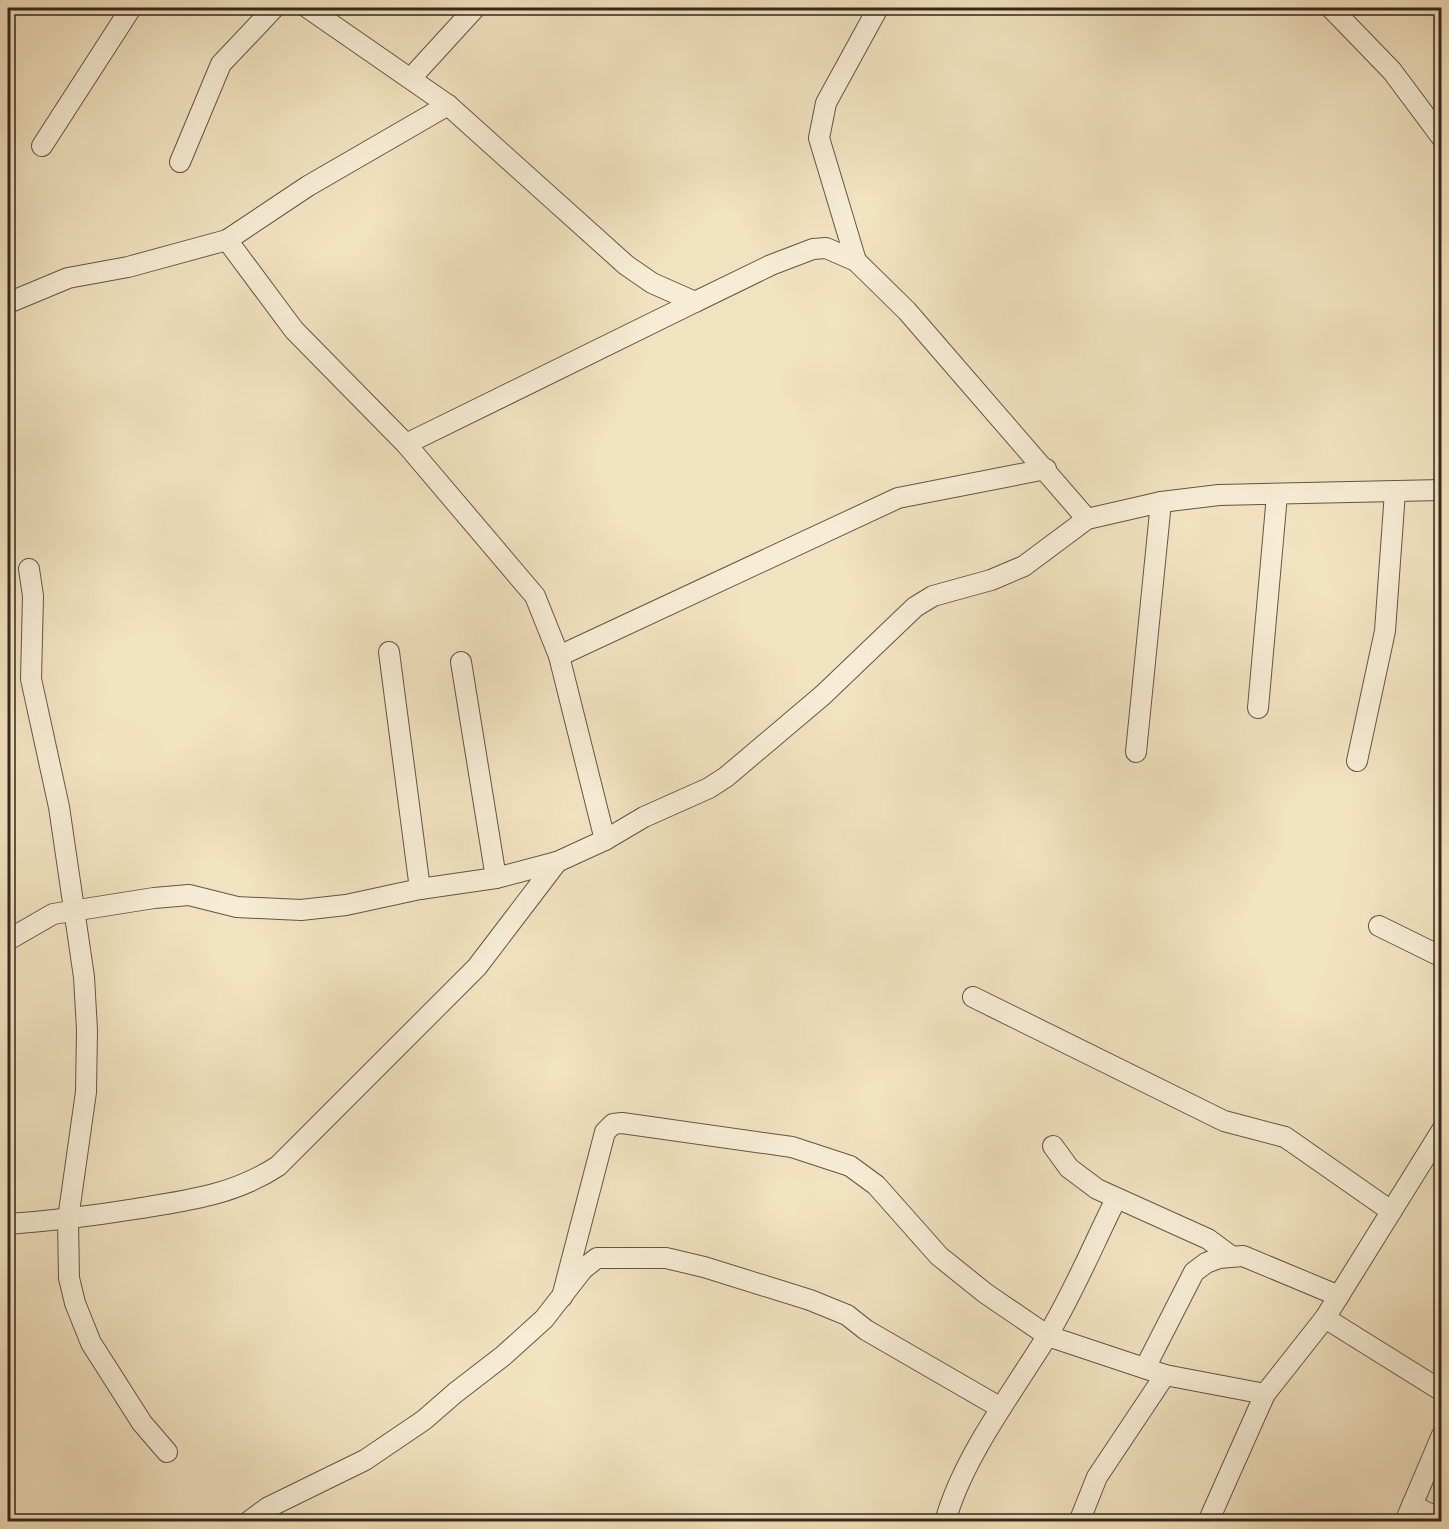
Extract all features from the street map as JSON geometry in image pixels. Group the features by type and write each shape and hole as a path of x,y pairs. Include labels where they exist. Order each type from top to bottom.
{"street":[{"path":"42,146 131,8"},
{"path":"180,162 221,64 274,8"},
{"path":"308,8 448,105 626,265 652,283 694,302"},
{"path":"411,78 475,8"},
{"path":"856,261 819,138 826,103 878,8"},
{"path":"1331,8 1392,71 1442,138"},
{"path":"8,303 68,278 128,267 227,240 308,186 448,105"},
{"path":"227,240 294,330 406,444 535,596 559,656 605,840"},
{"path":"406,444 771,265 813,249 826,248 856,261 907,311 1088,519"},
{"path":"559,656 898,498 1046,469"},
{"path":"8,940 39,920 73,910 154,898 189,895 237,907 316,909 420,889 496,878 557,862 605,840 644,817 695,795 726,777 823,695 915,608 933,596 991,580 1024,566 1088,519 1161,502 1219,495 1442,490"},
{"path":"1357,761 1384,631 1395,492"},
{"path":"1258,708 1277,495"},
{"path":"1136,752 1161,502"},
{"path":"29,569 33,596 31,679 59,807 84,977 86,1092 68,1220 69,1278 75,1303 91,1343 142,1423 167,1452"},
{"path":"389,652 420,889"},
{"path":"461,662 496,878"},
{"path":"8,1224 68,1220 213,1196 261,1178 278,1166 477,967 557,862"},
{"path":"1379,926 1442,957"},
{"path":"973,997 1224,1120 1285,1137 1391,1211"},
{"path":"562,1297 605,1132 613,1124 622,1123 792,1147 850,1166 876,1185 939,1256 985,1293 1048,1336 1165,1375 1265,1394"},
{"path":"1209,1521 1265,1394 1325,1318 1442,1130"},
{"path":"1053,1146 1069,1168 1083,1180 1116,1199 1208,1239 1232,1256"},
{"path":"945,1521 963,1479 1001,1408 1048,1336 1116,1199"},
{"path":"1145,1368 1194,1272 1206,1263 1232,1256 1243,1256 1339,1296"},
{"path":"248,1521 276,1503 365,1460 424,1420 454,1393 503,1356 553,1310 583,1269 597,1258 658,1258 704,1267 753,1281 847,1315 866,1330 1001,1408"},
{"path":"1325,1318 1442,1391"},
{"path":"1079,1521 1097,1477 1165,1375"},
{"path":"1442,1435 1408,1513 1442,1520"}]}
